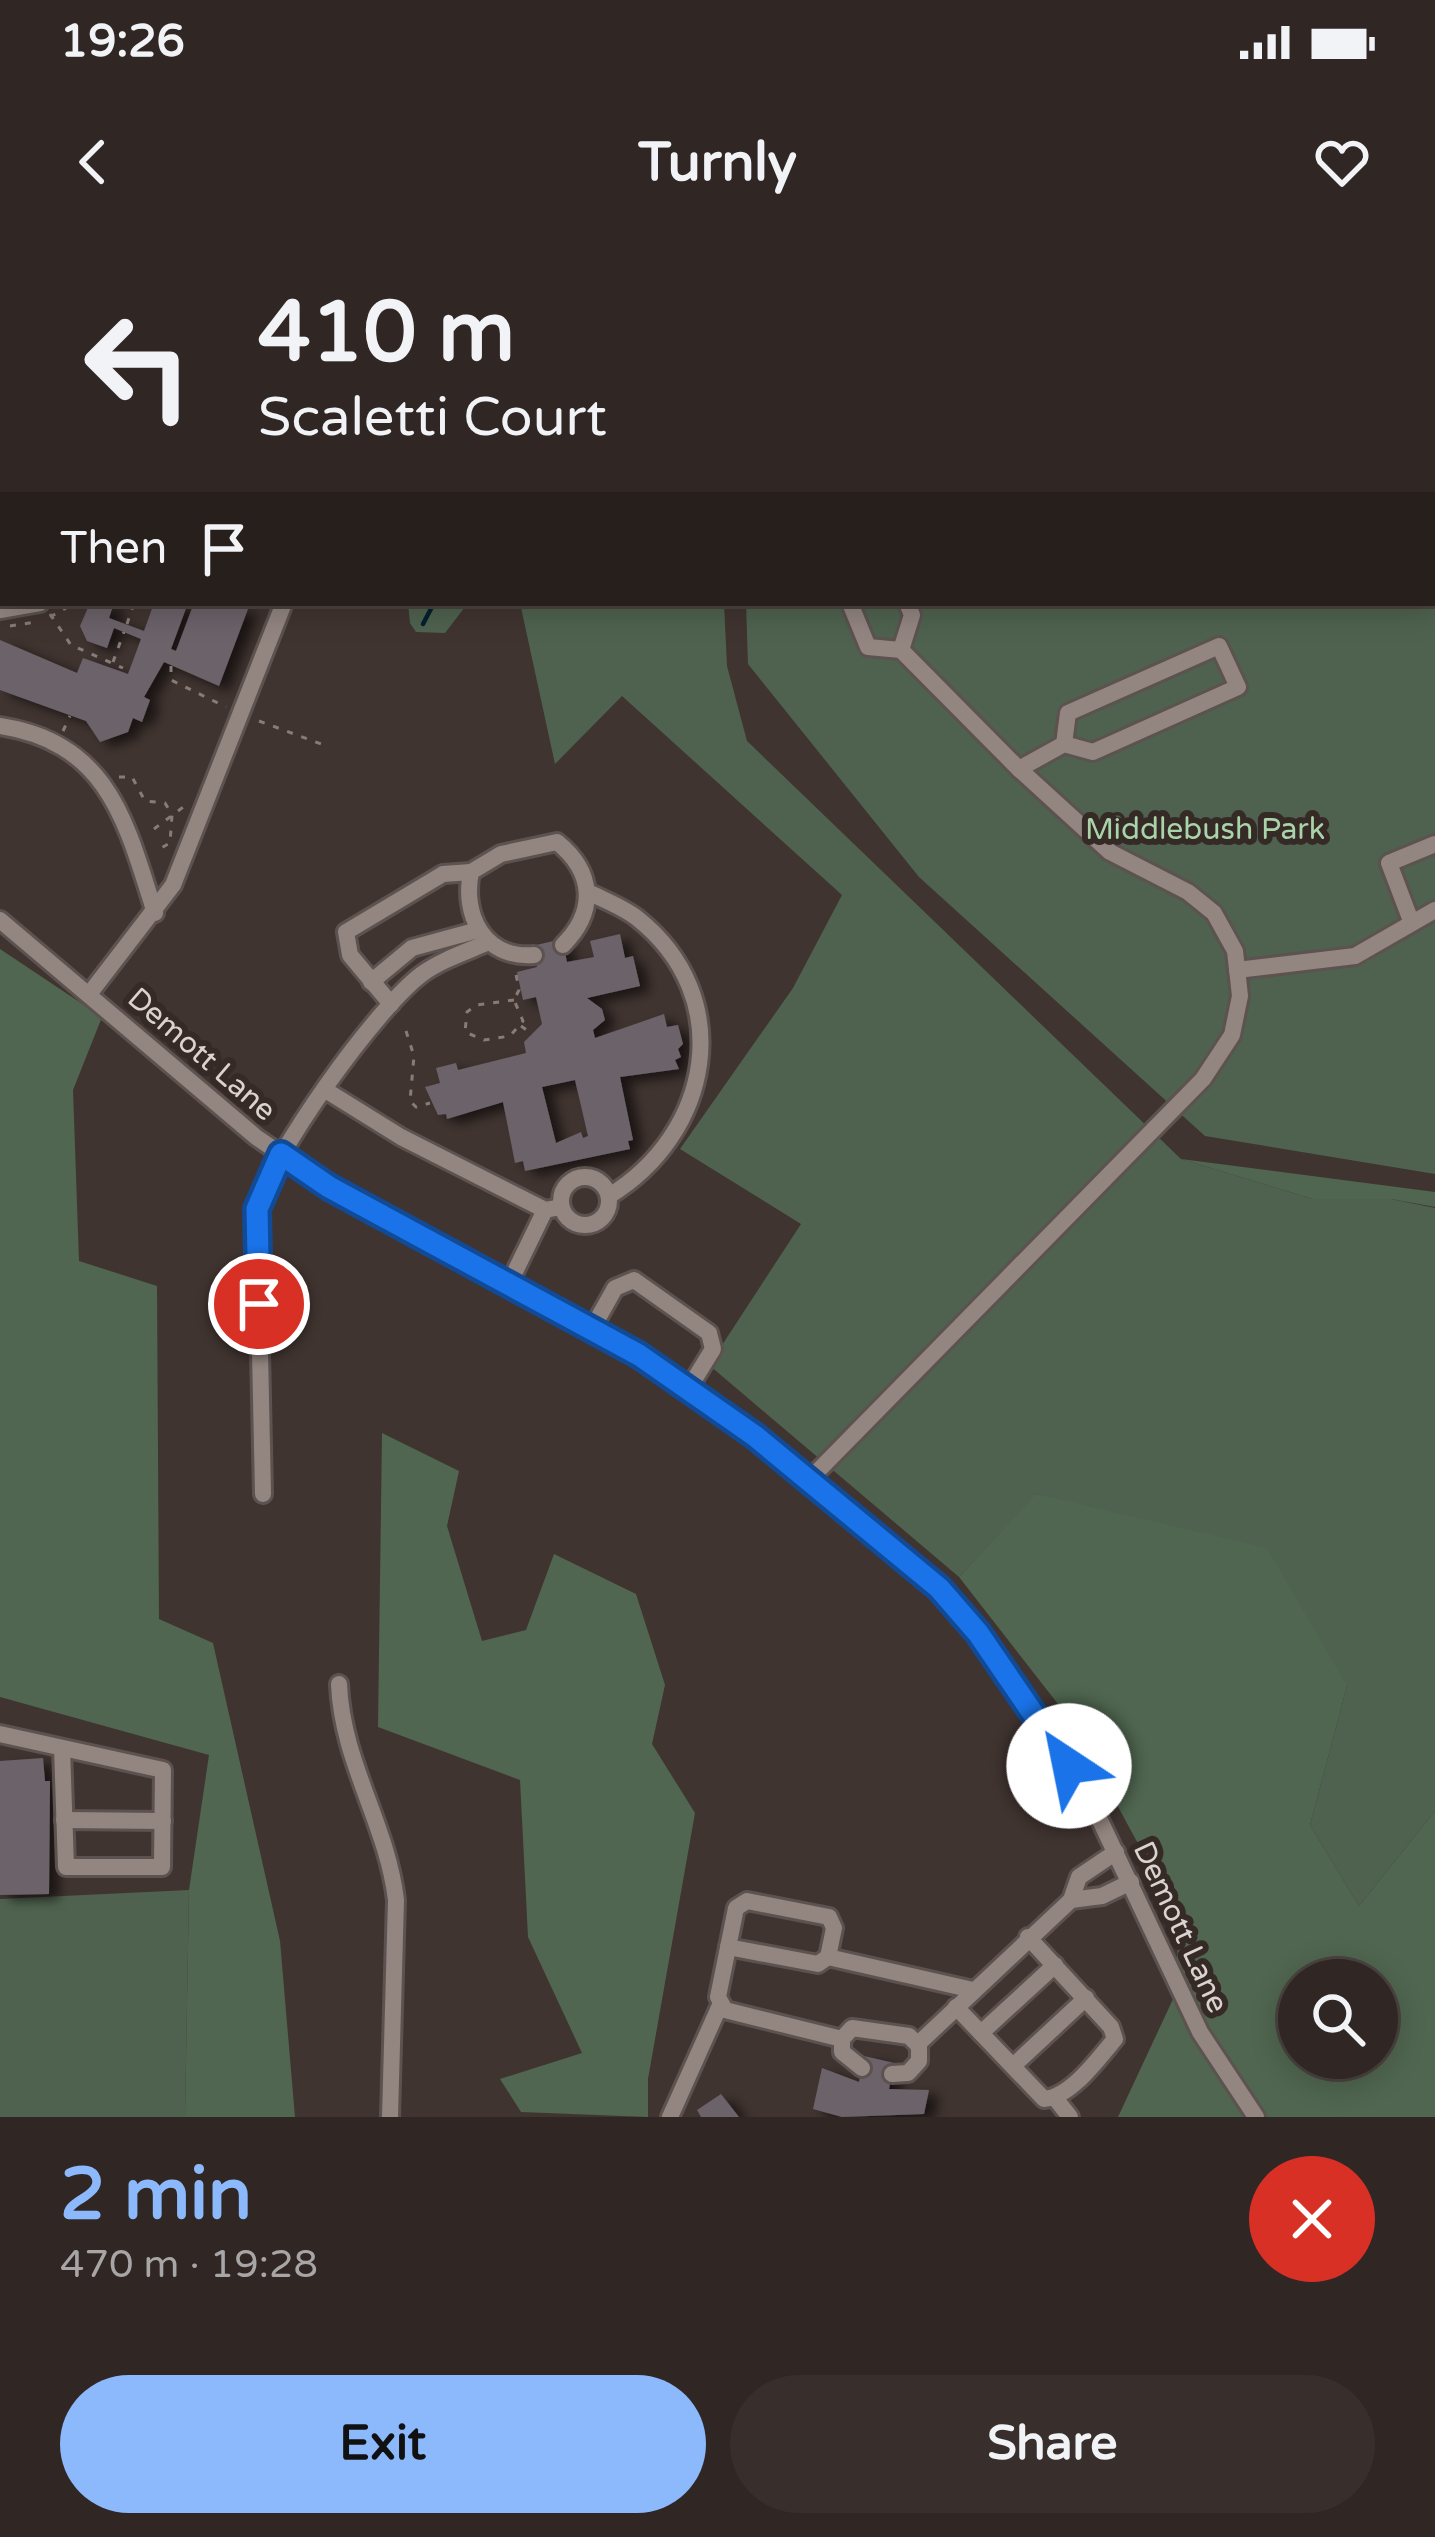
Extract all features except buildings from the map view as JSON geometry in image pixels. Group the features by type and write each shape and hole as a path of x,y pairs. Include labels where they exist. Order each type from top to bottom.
{"street":[{"path":"90,993 173,885 283,606"},
{"path":"809,1480 1203,1079 1232,1035 1240,997 1235,951 1214,913 1188,892 1110,852 901,650 868,646 851,606"},
{"path":"901,650 912,615 908,606"},
{"path":"0,610 46,610"},
{"path":"1019,769 1064,743 1093,752 1238,687 1219,646 1068,713 1064,743"},
{"path":"0,726 66,747 99,776 125,819 155,913"},
{"path":"391,1004 350,955 346,932 443,874 471,872 500,854 557,842 584,872 588,892 578,930 563,945"},
{"path":"1411,921 1390,863 1435,844"},
{"path":"471,872 469,912 483,936 506,952 534,955"},
{"path":"327,1091 401,1137 572,1222 587,1226 602,1219 609,1196 638,1178 690,1108 703,1068 689,992 653,934 635,916 588,892"},
{"path":"1237,970 1355,956 1435,910"},
{"name":"Demott Lane","path":"0,920 281,1154 329,1187 592,1329 689,1388 939,1588 978,1633 1089,1797 1201,2032 1256,2117"},
{"path":"371,982 412,948 483,936"},
{"path":"263,1494 257,1209 281,1154 391,1004 423,973 483,936"},
{"path":"508,1286 565,1187 577,1178 600,1182 609,1196"},
{"path":"592,1329 615,1288 634,1280 709,1333 713,1349 689,1388"},
{"path":"339,1684 346,1748 392,1864 390,2117"},
{"path":"0,1734 164,1770 162,1867 66,1867 62,1748"},
{"path":"64,1820 164,1821"},
{"path":"892,2074 915,2068 917,2044 1071,1900 1079,1877 1117,1852"},
{"path":"1071,1900 1102,1896 1132,1882"},
{"path":"728,1947 818,1964 828,1957 835,1928 830,1917 747,1901 736,1908 728,1947 718,1997 725,2010 842,2039"},
{"path":"956,2006 1044,2099 1054,2098 1115,2039 1107,2020 1028,1937"},
{"path":"828,1957 973,1990"},
{"path":"982,2033 1055,1965"},
{"path":"1013,2066 1086,1997"},
{"path":"670,2117 721,2003"},
{"path":"842,2039 852,2028 864,2026 909,2036 917,2044"},
{"path":"842,2039 846,2059 862,2068"},
{"path":"1054,2098 1070,2117"}],"path":[{"path":"127,624 133,606"},
{"path":"46,610 71,645 123,668"},
{"path":"112,663 124,632"},
{"path":"171,666 172,680 231,710"},
{"path":"70,716 63,732 75,740"},
{"path":"259,721 324,745"},
{"path":"110,772 132,777 145,801 165,803 172,814 170,843 156,851"},
{"path":"514,1000 476,1005 467,1012 465,1032 484,1040 510,1036 520,1025 523,1021 514,1000 519,990 515,966"},
{"path":"520,1025 531,1033"},
{"path":"406,1031 414,1055 410,1101 416,1107 430,1103"}],"green space":[{"path":"408,606 466,606 445,633 416,632"},
{"path":"521,606 724,606 727,666 747,741 1181,1159 1313,1199 1391,1199 1435,1208 1435,1811 1359,1906 1310,1825 1347,1686 1037,1494 959,1577 709,1365 801,1224 680,1149 793,988 842,895 622,696 555,764"},
{"name":"Middlebush Park","path":"746,606 1435,606 1435,1174 1205,1136 919,877 748,664"},
{"path":"0,949 102,1017 73,1090 79,1261 157,1286 159,1619 213,1643 280,1941 295,2117 185,2117 189,1890 209,1755 0,1697"},
{"path":"1181,1159 1435,1192 1435,1207 1391,1199 1313,1199"},
{"path":"382,1433 459,1471 447,1526 482,1641 526,1630 554,1554 636,1594 665,1685 652,1744 695,1813 648,2079 648,2117 521,2112 500,2079 582,2053 528,1937 520,1780 378,1727"},
{"path":"1036,1494 1267,1548 1347,1686 1310,1825 1359,1906 1435,1811 1435,2117 1118,2117 1174,1997 1180,1921 1072,1722 959,1577"},
{"path":"189,1890 185,2117 0,2117 0,1899"}],"waterway":[{"path":"423,624 432,606"}],"route":[{"path":"259,1304 257,1209 281,1154 329,1187 639,1355 755,1436 939,1588 978,1633 1069,1766"}]}
